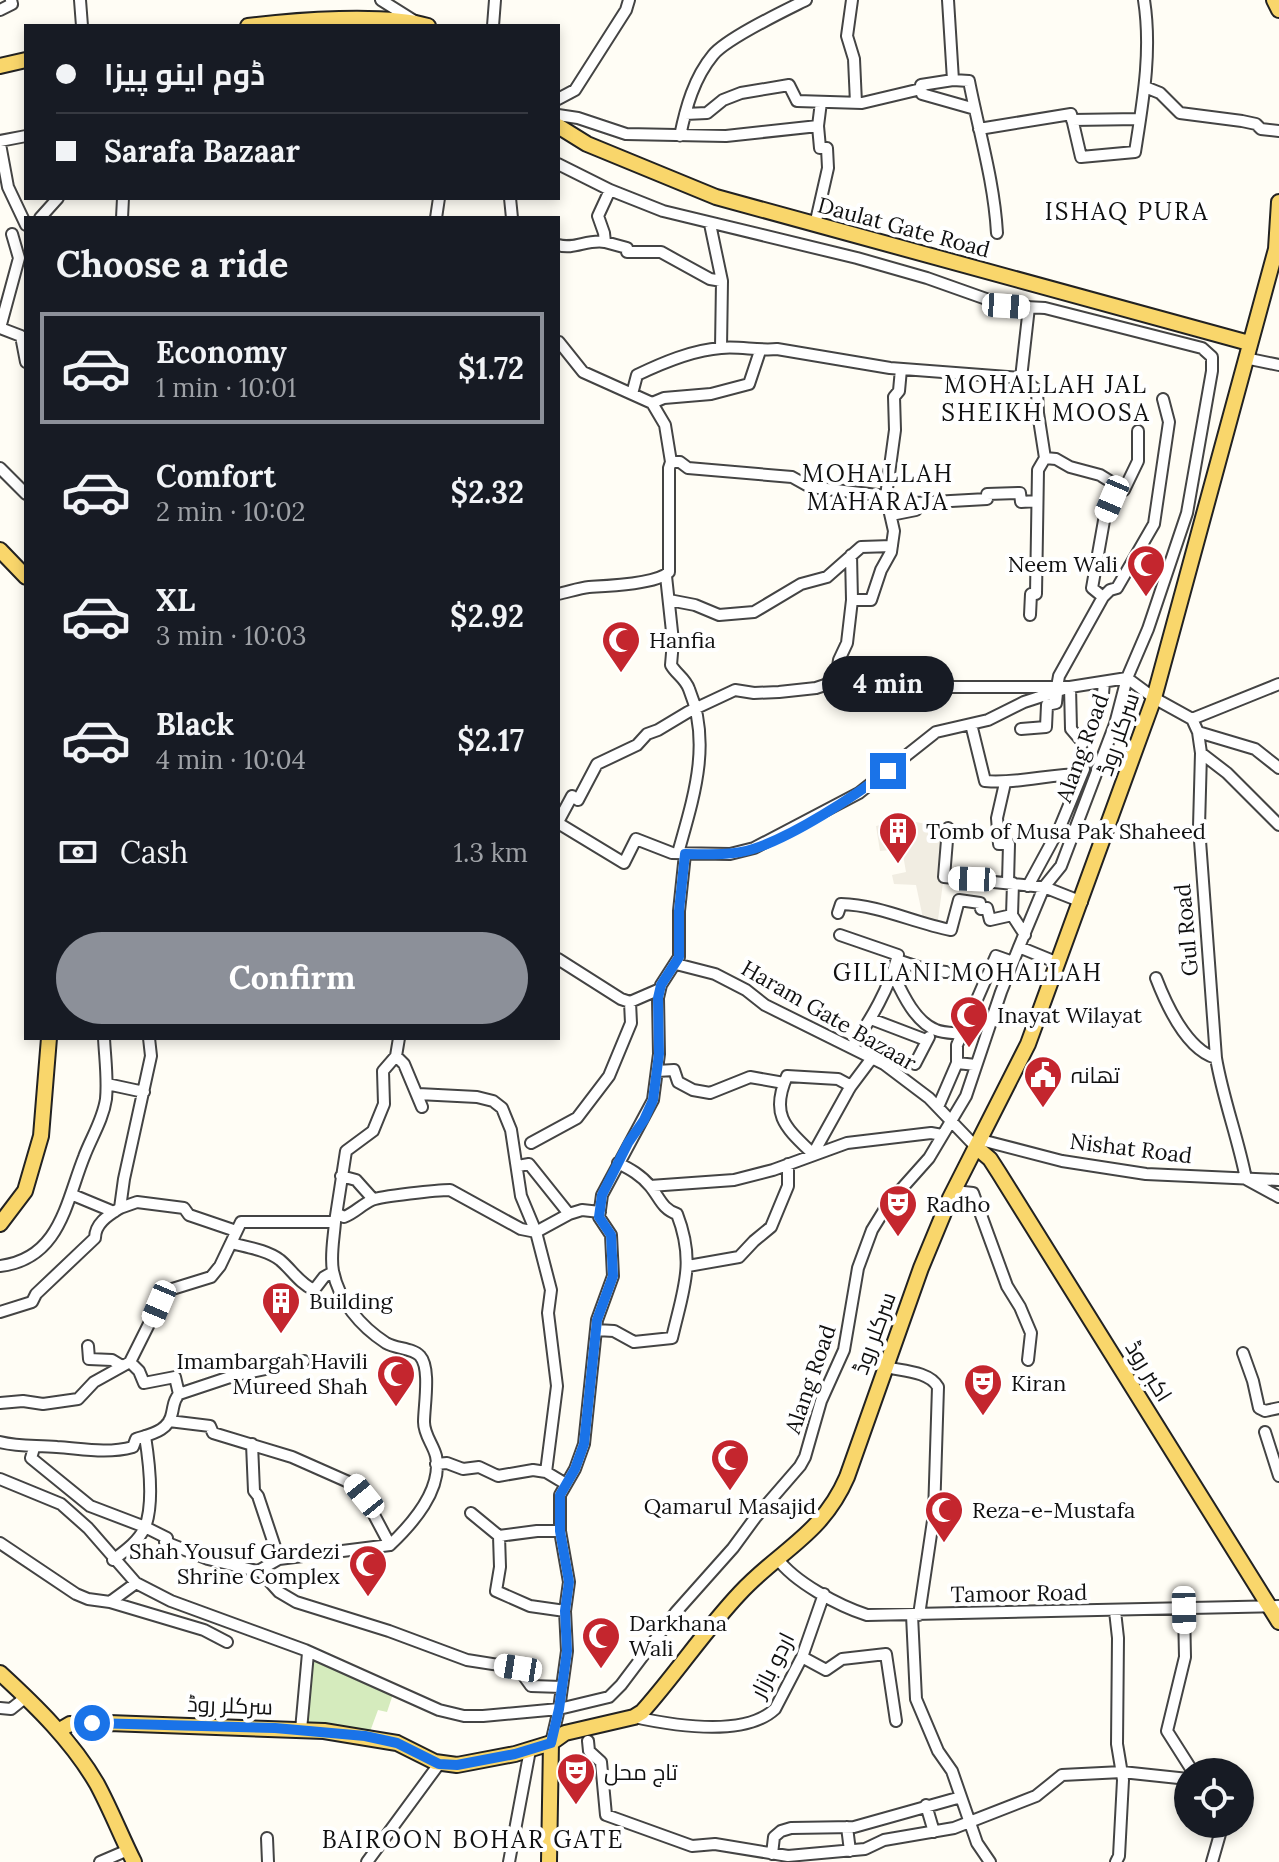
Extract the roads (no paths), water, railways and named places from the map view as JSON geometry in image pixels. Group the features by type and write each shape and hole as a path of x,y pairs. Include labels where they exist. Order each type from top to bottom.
{"main road":[{"path":"1274,0 1279,10"},
{"path":"279,24 360,20 423,24"},
{"path":"0,66 24,60"},
{"name":"Daulat Gate Road","path":"560,127 587,144 716,197 1249,343"},
{"name":"سرکلر روڈ","path":"58,1731 70,1724 98,1723 301,1730 365,1736 397,1743 439,1764 478,1762 530,1750 551,1743 565,1733 634,1717 649,1705 740,1593 821,1522 837,1502 921,1268 954,1191 1028,1044 1154,698 1277,249 1279,202"},
{"path":"0,550 24,575"},
{"path":"0,1224 25,1191 41,1136 49,1040"},
{"name":"اکبر روڈ","path":"979,1143 1275,1606 1279,1622"},
{"path":"0,1673 58,1731 95,1782 131,1856"},
{"path":"549,1862 551,1743"}],"street":[{"path":"0,10 12,4 11,0"},
{"path":"80,0 82,24"},
{"path":"381,0 423,24"},
{"path":"493,24 495,0"},
{"path":"560,98 575,90 626,10 629,0"},
{"path":"680,136 693,88 714,53 806,0"},
{"path":"852,0 847,36 854,59 856,103"},
{"path":"948,0 953,80"},
{"path":"979,129 1071,114 1081,157 1135,152 1145,87 1147,21 1144,0"},
{"path":"975,109 922,94 921,85 969,81 993,185 997,233"},
{"path":"685,114 707,113 723,100 741,93 789,85 797,101 821,102 856,103 921,89"},
{"path":"1145,87 1160,93 1180,113 1242,121 1256,124 1261,129 1279,131"},
{"path":"815,225 828,168 827,148 820,148 818,126 821,102"},
{"path":"560,115 626,134 726,136 818,126"},
{"path":"1072,120 1140,119"},
{"path":"24,137 0,143 8,187 24,222"},
{"path":"560,165 610,190 663,211 857,258 927,278 1006,306 1029,307 1021,378"},
{"path":"605,242 598,216 610,190"},
{"path":"42,216 56,200"},
{"path":"710,224 722,281 721,348"},
{"path":"0,239 24,227"},
{"path":"12,234 19,258 0,328 24,335"},
{"path":"560,245 569,247 594,240 627,248 627,252 661,252 710,279 722,281"},
{"name":"Alang Road","path":"0,1479 61,1504 88,1528 136,1583 192,1610 308,1653 439,1710 464,1716 559,1709 609,1697 621,1685 676,1612 733,1548 805,1457 821,1401 844,1350 858,1268 872,1230 888,1204 929,1158 966,1096 1019,947 1044,887 1061,866 1115,724 1127,678 1148,629 1187,513 1212,357 1202,348 1107,322 1029,307"},
{"path":"551,1743 567,1651 565,1611 569,1582 560,1531 560,1495 575,1469 584,1444 597,1320 613,1276 611,1235 599,1217 602,1195 653,1100 660,989 676,964 678,853 693,801 701,756 701,726 696,708 684,679 671,665 673,641 666,576 671,565 668,515 671,462 665,425 652,403 583,372 560,343"},
{"path":"632,394 637,375 663,362 721,348 777,349 901,369 1021,378 1037,390 1045,458 1038,470 1036,594 1031,594 1030,615"},
{"path":"652,403 664,398 711,394 749,384 760,351"},
{"path":"1245,358 1279,365"},
{"path":"852,600 871,600 892,546 894,531 886,496 895,430 894,397 899,391 901,369"},
{"path":"1021,729 1046,727 1047,705 1056,703 1059,676 1103,597 1117,588 1154,524 1169,422 1163,399"},
{"path":"1045,458 1100,475 1124,490 1138,461 1138,431"},
{"path":"671,462 680,462 688,468 792,477 810,487 886,496"},
{"path":"0,468 24,492"},
{"path":"1103,597 1092,588 1105,515 1118,487"},
{"path":"891,515 916,510 915,503 987,499 987,494 1020,493 1021,502 1037,501"},
{"path":"669,600 695,605 719,615 754,612 801,584 827,577 861,547 892,546"},
{"path":"835,685 839,660 847,643 852,600 851,555"},
{"path":"560,594 588,587 619,587 666,576"},
{"path":"560,823 624,863 636,839 678,853 730,854 754,848 859,793 936,732 1004,713 1057,690 1127,678 1154,698 1192,719 1279,684"},
{"path":"1102,706 1104,682"},
{"path":"560,818 572,796 578,800 597,764 637,745 647,734 735,690 779,692 835,685 1057,690"},
{"path":"1070,687 1071,729 1083,743"},
{"name":"Gul Road","path":"1192,719 1198,732 1201,753 1199,827 1216,1058 1221,1089 1236,1131 1246,1179"},
{"path":"971,724 985,781 1005,783 1057,774 1082,774"},
{"path":"1198,732 1255,749 1279,768"},
{"path":"1201,753 1227,773 1279,825"},
{"path":"1028,886 1058,832 1084,769 1095,772"},
{"path":"1005,783 997,818 999,844 1009,844 1012,915 1025,935"},
{"path":"948,828 944,877 1044,887 1082,902"},
{"path":"1058,832 1072,837"},
{"path":"838,913 841,904 870,906 951,930 959,900 980,903 981,909 987,908 990,920 1012,915"},
{"path":"840,935 898,955 893,974 871,1019 852,1047"},
{"path":"1019,947 1058,963"},
{"path":"938,1107 957,1063 957,1045 996,956 1013,962"},
{"path":"560,960 630,1002 660,989"},
{"path":"897,960 927,970 946,972"},
{"name":"Haram Gate Bazaar","path":"676,964 715,974 746,990 765,1005 872,1058 907,1081 979,1143"},
{"path":"893,974 910,1006 936,1030 962,1034"},
{"path":"1156,978 1168,1007 1187,1036 1208,1056 1216,1058"},
{"path":"531,1143 577,1118 609,1076 631,1023 630,1002"},
{"path":"871,1019 926,1040"},
{"path":"915,1064 926,1040 936,1030"},
{"path":"0,1266 23,1260 41,1248 60,1224 104,1107 107,1084 104,1040"},
{"path":"117,1210 151,1056 149,1040"},
{"path":"258,1571 279,1559 370,1547 384,1548 421,1510 433,1485 435,1452 424,1422 427,1402 422,1360 418,1354 387,1343 358,1319 346,1305 333,1272 336,1218 346,1151 373,1131 384,1104 383,1071 396,1056 399,1040"},
{"path":"396,1056 404,1064 422,1107"},
{"path":"813,1154 851,1086 872,1058"},
{"path":"957,1063 976,1065"},
{"path":"657,1071 674,1070 678,1082 693,1090 710,1093 750,1077 784,1083"},
{"path":"813,1154 785,1126 778,1101 787,1076 838,1079 851,1086"},
{"path":"107,1084 144,1092"},
{"path":"418,1094 477,1097 493,1101 502,1108 507,1119 518,1166 521,1196 536,1232 551,1290 548,1313 557,1380 546,1472"},
{"path":"650,1186 734,1180 847,1143 931,1133 942,1135"},
{"name":"Nishat Road","path":"979,1143 1062,1161 1146,1174 1279,1180"},
{"path":"596,1330 614,1331 634,1342 672,1338 688,1266 688,1252 677,1214 662,1205 650,1186 635,1172 618,1163"},
{"path":"518,1166 529,1164 569,1214"},
{"path":"688,1266 739,1257 771,1227 788,1186 788,1164"},
{"path":"341,1176 356,1180 373,1199"},
{"path":"1246,1179 1279,1197"},
{"path":"0,1403 23,1401 43,1404 78,1399 94,1382 126,1364 169,1290 211,1277 241,1222 316,1224 355,1213 373,1199 450,1190 522,1230 536,1232 582,1210 600,1212"},
{"path":"954,1191 973,1193 1007,1286 1031,1333 1028,1360"},
{"path":"73,1195 117,1210"},
{"path":"0,1312 32,1302 36,1294 95,1238 101,1223 117,1210 137,1202 184,1208 189,1215 236,1231"},
{"path":"231,1243 249,1247 280,1261 302,1283 314,1290 324,1277 333,1272"},
{"path":"88,1346 89,1359 126,1364 139,1371 144,1383 175,1377 179,1394"},
{"path":"1243,1353 1259,1408 1265,1411 1279,1408"},
{"path":"0,1442 34,1448 112,1452 133,1447 136,1439 160,1431 169,1421 179,1394 236,1375 304,1361"},
{"path":"885,1367 928,1376 935,1380 938,1387 934,1514 916,1615 916,1699 938,1751 952,1771 977,1843 990,1862"},
{"path":"169,1421 210,1426 213,1433 292,1457 353,1484 364,1496 390,1545"},
{"path":"1265,1432 1279,1476"},
{"path":"113,1560 133,1544 145,1527 149,1510 145,1436"},
{"path":"252,1444 254,1491 279,1559"},
{"path":"34,1448 31,1458 34,1462 90,1506 145,1527 181,1549 258,1571 268,1577 279,1592 296,1602 389,1631 467,1660 518,1668 531,1686 562,1687"},
{"path":"436,1464 447,1463 463,1469 479,1467 498,1476 533,1470 546,1472 566,1484"},
{"path":"471,1513 499,1536 560,1531"},
{"path":"499,1536 500,1567 496,1591 530,1606 565,1611"},
{"path":"0,1543 76,1594 204,1630 227,1642"},
{"name":"Tamoor Road","path":"777,1558 792,1575 848,1609 867,1615 1275,1606"},
{"path":"110,1602 136,1583"},
{"name":"اردو بازار","path":"634,1717 666,1724 718,1726 751,1723 768,1716 775,1709 802,1657 824,1594"},
{"path":"1184,1610 1185,1657 1167,1731 1184,1758"},
{"path":"1115,1611 1118,1638 1117,1744 1122,1772 1119,1856 1116,1862"},
{"path":"301,1730 308,1653"},
{"path":"802,1657 826,1670 842,1659 886,1654 896,1721"},
{"path":"0,1708 11,1709 26,1697"},
{"path":"588,1741 589,1751 601,1762 606,1815 611,1814 692,1846 715,1844 788,1856 865,1849 884,1840 954,1828 1036,1796 1062,1775 1122,1772 1174,1778"},
{"path":"509,1862 530,1750"},
{"path":"367,1862 439,1764"},
{"path":"772,1854 774,1837 781,1831 847,1827 961,1797"},
{"path":"926,1805 934,1832"},
{"path":"847,1827 850,1851"},
{"path":"255,1862 268,1859 267,1838"},
{"path":"1212,1862 1219,1838"},
{"path":"100,1862 131,1856"}],"place":[{"name":"Neem Wali","path":"1146,598"},
{"name":"Hanfia","path":"621,674"},
{"name":"Tomb of Musa Pak Shaheed","path":"898,865"},
{"name":"Inayat Wilayat","path":"969,1049"},
{"name":"تھانہ","path":"1043,1109"},
{"name":"Radho","path":"898,1238"},
{"name":"Building","path":"281,1335"},
{"name":"Imambargah Havili Mureed Shah","path":"396,1408"},
{"name":"Kiran","path":"983,1417"},
{"name":"Qamarul Masajid","path":"730,1492"},
{"name":"Reza-e-Mustafa","path":"944,1544"},
{"name":"Shah Yousuf Gardezi Shrine Complex","path":"368,1598"},
{"name":"Darkhana Wali","path":"601,1670"},
{"name":"تاج محل","path":"576,1806"}],"district":[{"name":"ISHAQ PURA","path":"1127,212"},
{"name":"MOHALLAH JAL SHEIKH MOOSA","path":"1046,399"},
{"name":"MOHALLAH MAHARAJA","path":"878,488"},
{"name":"GILLANI MOHALLAH","path":"968,973"},
{"name":"BAIROON BOHAR GATE","path":"473,1840"}]}
